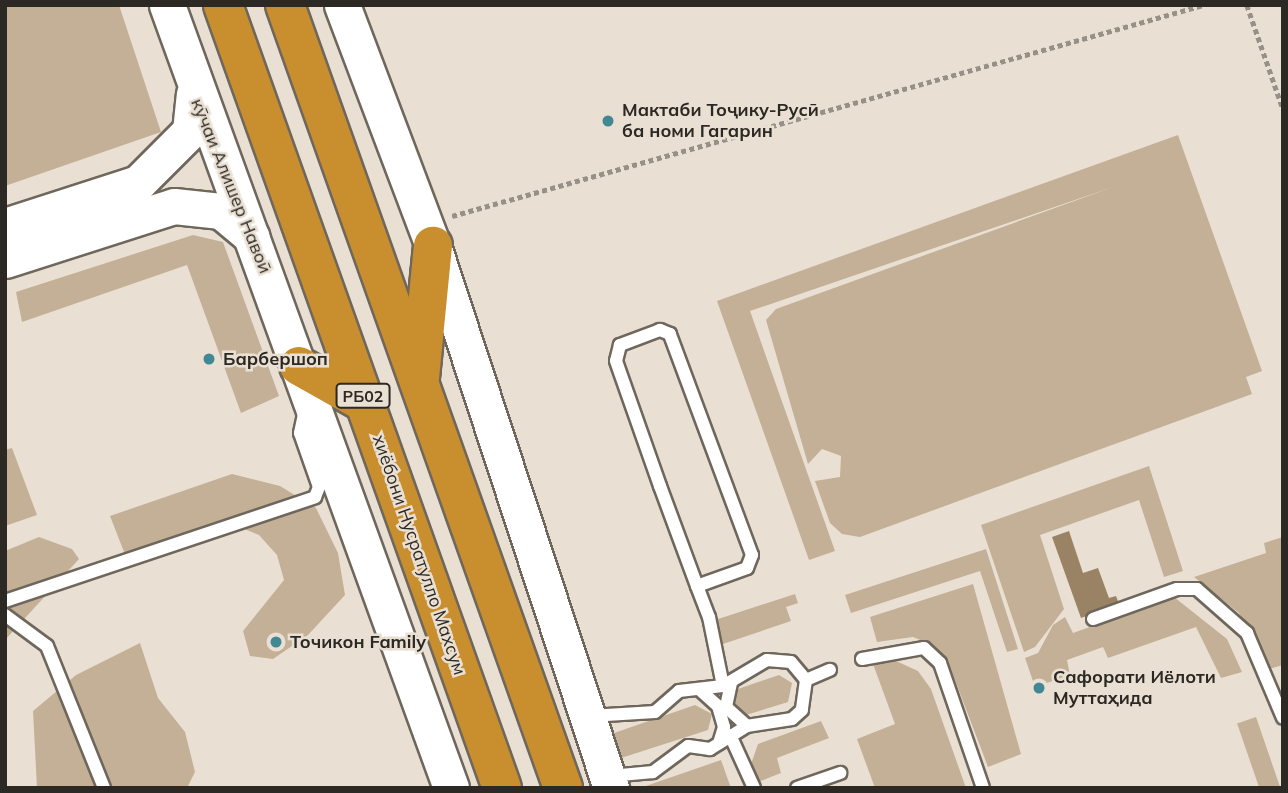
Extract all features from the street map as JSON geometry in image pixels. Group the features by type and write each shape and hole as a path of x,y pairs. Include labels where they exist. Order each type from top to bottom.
{"highway":[{"name":"хиёбони Нусратулло Махсум","path":"222,5 502,788"},
{"path":"285,5 563,788"},
{"path":"419,380 428,235"},
{"path":"304,383 365,402"}],"street":[{"name":"кӯчаи Алишер Навоӣ","path":"167,5 194,94 252,237 451,788"},
{"path":"342,5 428,235 609,782"},
{"path":"5,226 138,183 190,131 194,94"},
{"path":"5,260 174,205 221,211 252,237"}],"lane":[{"path":"697,586 747,568 752,555 670,334 660,330 620,345 616,361 697,586 727,685 726,707 747,726"},
{"path":"5,601 315,497 320,487 300,433 304,383"},
{"path":"1093,619 1177,589 1197,589 1247,632 1283,718"},
{"path":"5,615 47,646 104,788"},
{"path":"862,659 924,648 940,663 983,788"},
{"path":"586,717 655,712 679,691 727,685 777,659 791,662 806,680 802,710 792,719 747,726 716,747 688,746 661,769 609,782"},
{"path":"806,680 830,670"},
{"path":"695,688 718,706 723,737 716,747"},
{"path":"730,735 754,788"},
{"path":"796,788 840,773"}],"path":[{"path":"428,235 1203,5"},
{"path":"1247,5 1283,109"}],"shaded area":[{"path":"5,5 119,5 161,132 5,186"},
{"path":"1178,135 1262,371 1246,377 1252,394 860,537 842,534 830,523 815,481 840,477 841,456 822,449 808,464 766,320 776,309 1113,187 750,311 835,551 809,560 717,301"},
{"path":"193,235 223,242 279,396 241,413 187,265 22,322 16,292"},
{"path":"12,448 37,515 5,526 5,450"},
{"path":"1149,466 1183,571 1164,577 1139,500 1040,535 1064,609 1035,647 1024,652 981,525"},
{"path":"232,474 280,486 316,508 338,553 345,595 308,635 273,659 250,656 243,631 284,580 277,555 259,535 242,528 200,535 126,557 110,516"},
{"path":"1069,531 1083,573 1098,568 1109,598 1116,596 1119,604 1081,618 1052,537"},
{"path":"39,537 72,549 79,559 5,640 5,551"},
{"path":"1283,537 1283,665 1269,669 1239,613 1194,577 1266,553 1264,543"},
{"path":"986,549 1018,649 1007,652 980,571 851,613 845,595"},
{"path":"973,584 1021,754 988,767 950,667 930,644 913,637 877,642 870,617"},
{"path":"795,594 798,603 786,607 791,621 720,645 712,621"},
{"path":"1174,597 1227,639 1242,672 1221,678 1196,627 1108,658 1103,647 1067,660 1070,675 1035,687 1025,658 1038,653 1053,625 1065,617 1073,633"},
{"path":"140,643 158,698 185,732 195,772 187,788 37,788 33,711 76,675"},
{"path":"896,661 918,671 931,689 966,788 875,788 857,739 895,724 873,664"},
{"path":"779,675 792,683 788,702 746,715 734,708 738,689"},
{"path":"695,705 712,714 708,730 618,759 614,733"},
{"path":"1256,717 1280,788 1259,788 1237,724"},
{"path":"821,721 829,738 777,758 781,773 758,782 751,764 758,744"},
{"path":"721,760 731,788 640,788"}],"place":[{"name":"Мактаби Тоҷику-Русӣ ба номи Гагарин","path":"608,121"},
{"name":"Барбершоп","path":"209,359"},
{"name":"Точикон Family","path":"276,642"},
{"name":"Сафорати Иёлоти Муттаҳида","path":"1039,688"}]}
